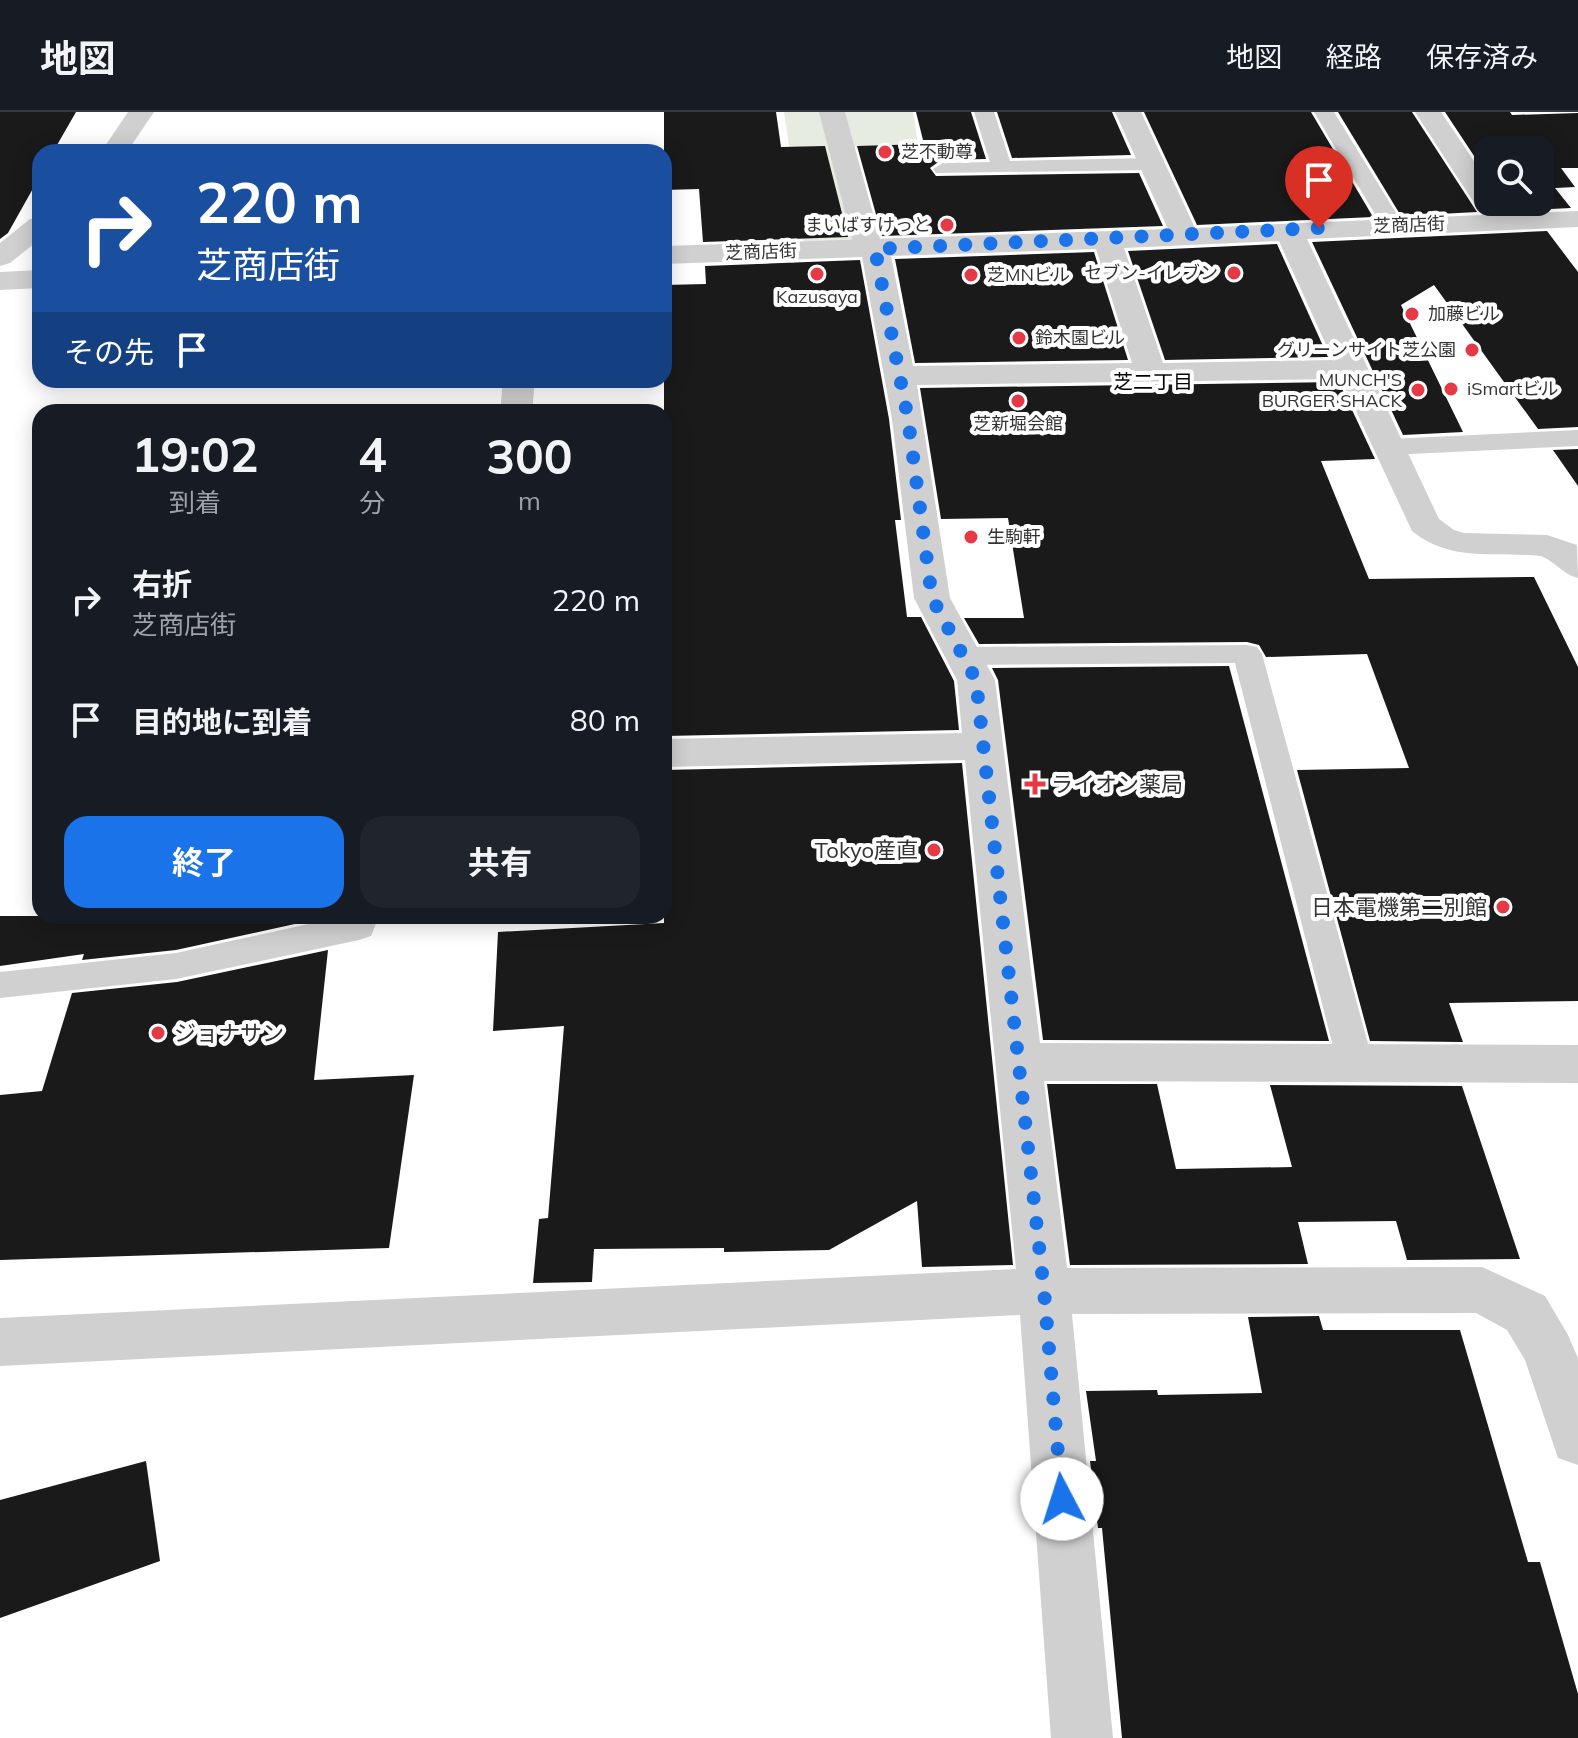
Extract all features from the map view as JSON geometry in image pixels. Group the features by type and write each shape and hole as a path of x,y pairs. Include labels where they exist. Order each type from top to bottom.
{"street":[{"path":"119,144 141,112"},
{"path":"832,112 870,244 899,376 932,598 976,680 1044,1291 1082,1738"},
{"path":"1128,112 1185,236"},
{"path":"1428,112 1501,222"},
{"name":"芝商店街","path":"672,255 870,244 1107,239 1578,219"},
{"path":"0,257 32,231"},
{"path":"1289,231 1424,524 1433,535 1469,546 1552,546 1566,551 1578,567"},
{"path":"1107,239 1151,373"},
{"path":"0,281 32,279"},
{"path":"899,376 1353,369"},
{"path":"672,753 983,746"},
{"path":"1018,1062 1578,1064"},
{"path":"0,1342 1044,1291 1482,1290 1526,1313 1549,1352 1578,1439"}],"lane":[{"path":"984,112 1002,168"},
{"path":"1324,112 1393,226"},
{"path":"943,169 1151,164"},
{"path":"1389,447 1578,438"},
{"path":"963,656 1247,654 1355,1062"},
{"path":"0,985 176,966 359,927 360,924"}],"shaded area":[{"path":"784,112 913,112 918,144 847,147 863,249 805,251"}],"building":[{"path":"0,112 76,112 58,144 32,144 32,190 8,233 0,239"},
{"path":"664,112 776,112 781,147 825,146 848,237 703,242 699,189 672,190 672,144 664,144"},
{"path":"916,112 971,112 986,159 941,160 930,168 936,176 1139,173 1163,226 882,236 857,146 924,144"},
{"path":"997,112 1112,112 1131,155 1012,158"},
{"path":"1144,112 1311,112 1373,217 1197,225"},
{"path":"1338,112 1412,112 1474,207 1474,212 1401,216"},
{"path":"1445,112 1510,112 1512,115 1578,113 1578,168 1561,168 1575,187 1555,188 1571,208 1554,209 1554,136 1474,136 1474,156"},
{"path":"1547,231 1578,272 1578,427 1538,429 1434,285 1401,305 1463,432 1403,435 1312,242"},
{"path":"1277,244 1328,357 1165,360 1128,251"},
{"path":"1094,252 1128,360 915,363 895,259"},
{"path":"860,260 889,419 901,520 895,520 907,617 921,617 954,681 959,730 672,736 672,404 664,404 664,388 672,388 672,285 706,284 705,266"},
{"path":"1339,382 1375,459 1321,461 1369,579 1534,577 1578,667 1578,1001 1449,1003 1463,1042 1370,1041 1297,770 1409,768 1367,654 1266,657 1259,645 1247,642 979,644 964,618 1024,618 1008,518 941,519 920,388"},
{"path":"1578,449 1578,486 1553,450"},
{"path":"1229,666 1329,1041 1043,1040 998,680 992,668"},
{"path":"962,763 1013,1265 922,1267 917,1201 829,1250 724,1252 724,1248 594,1249 592,1282 533,1283 539,1219 548,1218 564,1026 493,1031 498,932 672,924 672,770"},
{"path":"0,916 32,916 32,924 295,924 176,950 82,960 84,954 0,966"},
{"path":"328,950 314,1080 414,1075 389,1248 0,1260 0,1095 42,1091 72,993 177,982"},
{"path":"1047,1084 1157,1084 1176,1169 1292,1167 1270,1085 1462,1086 1520,1259 1407,1260 1396,1221 1298,1222 1308,1264 1070,1265"},
{"path":"1319,1316 1323,1330 1460,1330 1528,1562 1540,1562 1578,1694 1578,1738 1122,1738 1102,1528 1098,1528 1090,1461 1096,1461 1086,1391 1157,1390 1158,1395 1262,1393 1248,1317"},
{"path":"146,1461 160,1561 0,1618 0,1500"}],"place":[{"name":"芝不動尊","path":"885,152"},
{"name":"まいばすけっと","path":"947,225"},
{"name":"セブン-イレブン","path":"1234,273"},
{"name":"Kazusaya","path":"817,274"},
{"name":"芝MNビル","path":"971,275"},
{"name":"加藤ビル","path":"1412,314"},
{"name":"鈴木園ビル","path":"1019,338"},
{"name":"グリーンサイト芝公園","path":"1472,350"},
{"name":"iSmartビル","path":"1451,389"},
{"name":"MUNCH'S BURGER SHACK","path":"1418,390"},
{"name":"芝新堀会館","path":"1018,401"},
{"name":"生駒軒","path":"971,537"},
{"name":"ライオン薬局","path":"1035,784"},
{"name":"Tokyo産直","path":"934,850"},
{"name":"日本電機第二別館","path":"1503,907"},
{"name":"ジョナサン","path":"158,1033"}],"district":[{"name":"芝二丁目","path":"1153,382"}],"route":[{"path":"1062,1499 1044,1291 976,680 932,598 908,419 875,249 1319,228"}]}
